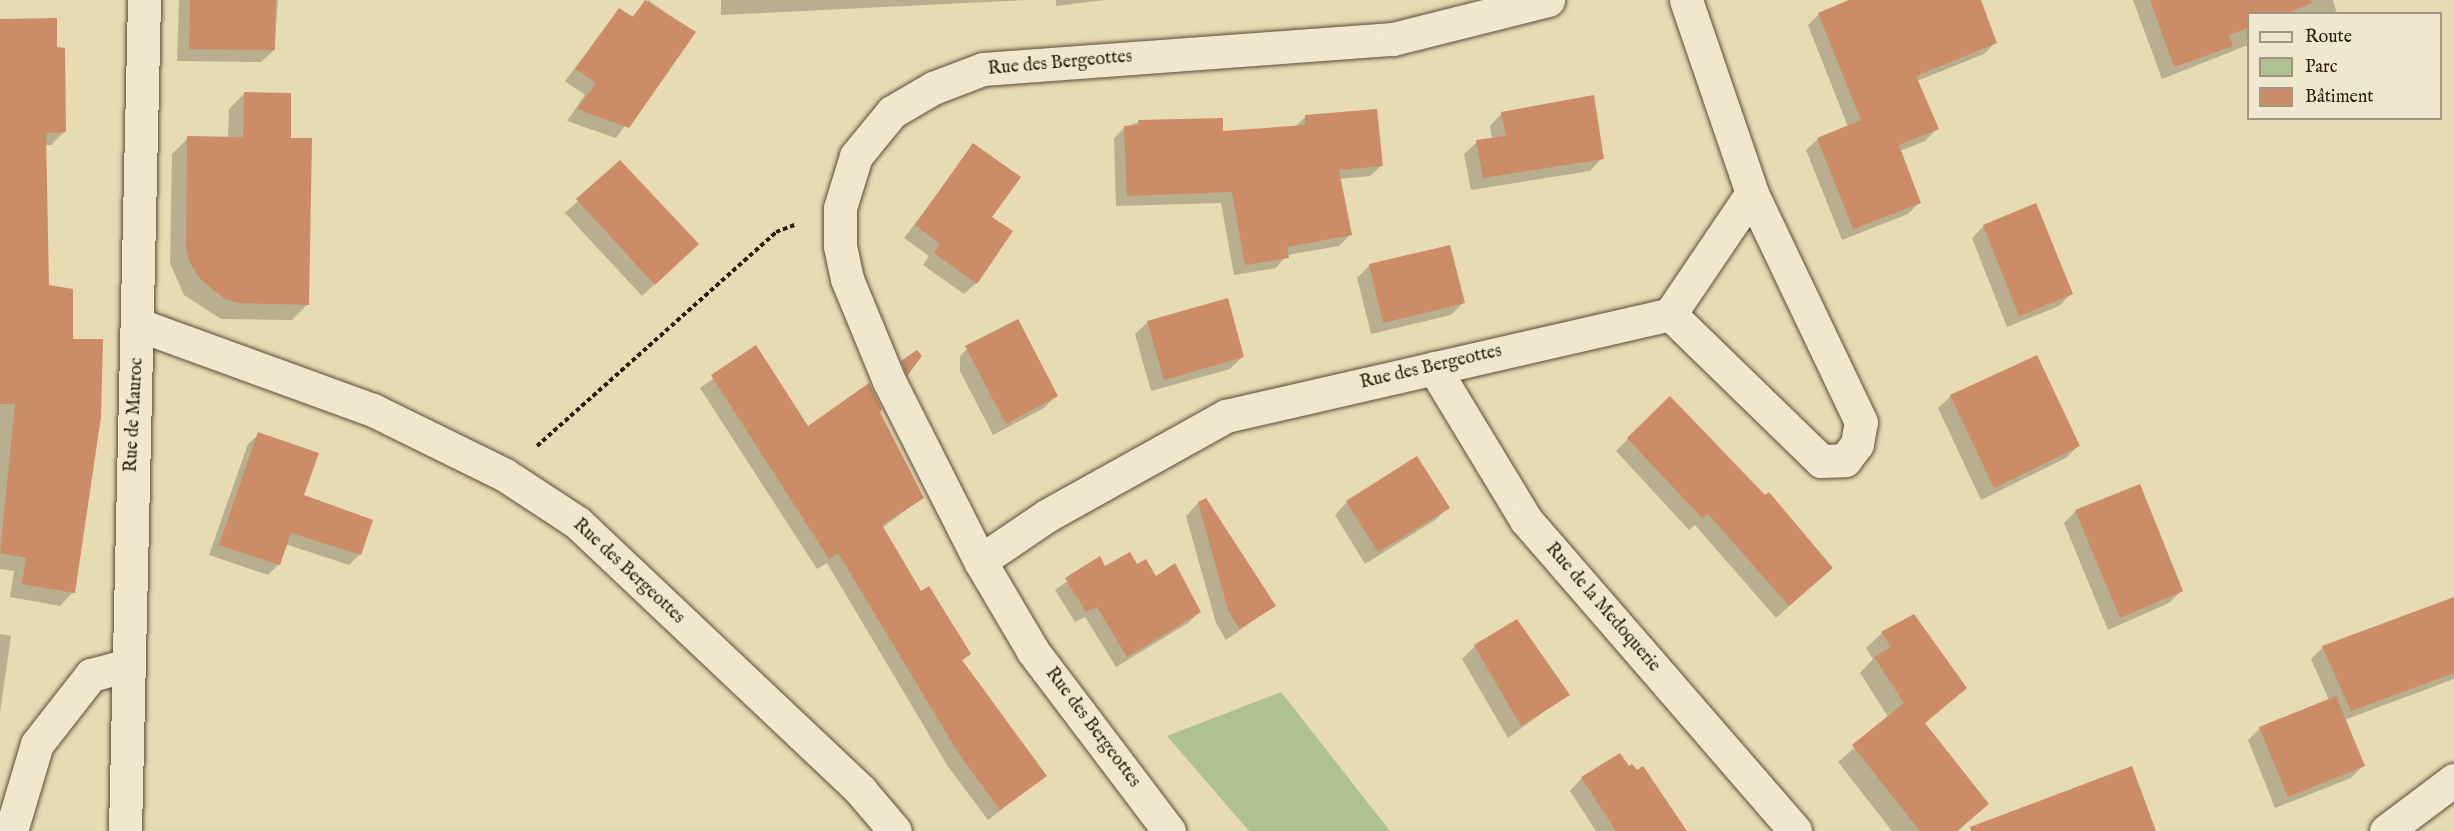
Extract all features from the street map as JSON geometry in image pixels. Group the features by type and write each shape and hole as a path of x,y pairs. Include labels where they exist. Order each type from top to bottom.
{"street":[{"name":"Rue de Mauroc","path":"125,831 131,486 139,326 144,0"},
{"name":"Rue des Bergeottes","path":"1169,831 1033,651 980,561 889,381 847,279 840,246 840,208 856,156 891,112 933,87 983,69 1393,39 1548,0"},
{"path":"1686,0 1752,193 1861,422 1857,444 1845,460 1821,461 1670,314 1752,193"},
{"name":"Rue des Bergeottes","path":"980,561 1048,515 1226,416 1670,314"},
{"name":"Rue des Bergeottes","path":"139,326 373,410 506,475 578,523 861,791 895,831"},
{"name":"Rue de la Medoquerie","path":"1434,368 1526,520 1795,831"},
{"path":"11,831 37,744 91,675 129,665"},
{"path":"2385,831 2454,780"}],"path":[{"path":"506,475 776,232 840,208"}],"green space":[{"path":"1281,692 1390,831 1249,831 1167,736"}],"building":[{"path":"190,0 276,0 275,50 189,49"},
{"path":"645,0 696,32 629,128 577,109 596,83 575,69 619,8 633,17"},
{"path":"1849,0 1981,0 1997,43 1916,76 1939,129 1899,145 1921,203 1853,229 1817,138 1861,120 1818,13"},
{"path":"2150,0 2311,0 2312,3 2290,12 2247,12 2247,28 2229,35 2233,46 2174,67"},
{"path":"57,18 57,47 65,48 66,132 46,133 49,285 73,289 73,339 103,339 101,417 75,593 22,584 26,558 0,553 15,404 0,404 0,19"},
{"path":"244,92 291,93 291,138 312,138 309,305 238,303 225,299 200,279 189,261 186,247 187,136 243,137"},
{"path":"1594,95 1604,159 1483,178 1476,140 1506,136 1501,112"},
{"path":"1377,109 1383,166 1339,170 1352,235 1287,247 1289,258 1245,265 1232,192 1127,196 1124,126 1139,125 1138,120 1223,118 1223,131 1305,125 1305,115"},
{"path":"973,143 1021,177 992,217 1013,231 977,284 934,253 940,244 915,225"},
{"path":"620,160 699,244 655,285 576,199"},
{"path":"2036,203 2073,294 2019,316 1983,225"},
{"path":"1450,245 1465,303 1383,323 1369,264"},
{"path":"1228,298 1244,357 1164,380 1147,321"},
{"path":"1018,319 1058,396 1006,424 965,346"},
{"path":"756,345 808,426 869,383 882,409 880,412 924,498 882,525 921,591 929,586 971,654 962,660 1047,776 1000,810 959,754 838,553 829,559 711,375"},
{"path":"917,350 922,356 907,376 901,361"},
{"path":"2037,355 2080,446 1994,488 1950,395"},
{"path":"1670,396 1765,495 1769,492 1833,568 1789,606 1708,514 1702,518 1627,438"},
{"path":"258,432 319,453 304,495 373,520 361,555 291,533 280,565 219,545"},
{"path":"1417,456 1450,508 1378,552 1346,501"},
{"path":"2140,484 2183,591 2120,618 2075,510"},
{"path":"1206,498 1276,606 1239,629 1228,610 1198,502"},
{"path":"1130,552 1137,564 1146,559 1156,576 1175,563 1201,612 1127,657 1097,607 1086,612 1065,578 1100,556 1105,566"},
{"path":"2454,597 2454,673 2351,711 2322,646"},
{"path":"1914,614 1967,688 1925,723 1989,804 1957,831 1920,831 1852,745 1904,703 1874,657 1891,647 1881,632"},
{"path":"1517,619 1570,695 1521,726 1474,645"},
{"path":"2336,696 2365,766 2288,797 2259,727"},
{"path":"1620,753 1629,766 1632,764 1637,770 1643,766 1687,831 1616,831 1581,777"},
{"path":"2132,766 2156,831 1971,831 1970,827"}]}
